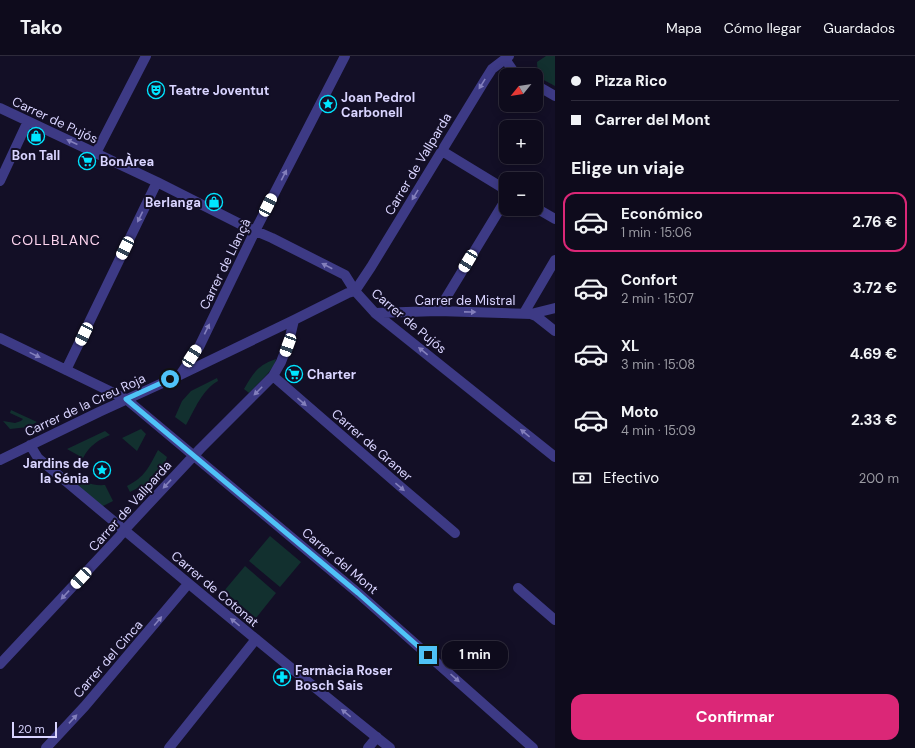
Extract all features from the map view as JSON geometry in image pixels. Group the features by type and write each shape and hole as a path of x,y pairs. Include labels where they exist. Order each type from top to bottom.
{"street":[{"path":"96,153 146,56"},
{"name":"Carrer de Llançà","path":"180,375 199,346 255,231 345,56"},
{"path":"507,57 512,68"},
{"name":"Carrer de Vallparda","path":"355,291 492,69 507,57"},
{"path":"543,89 555,96"},
{"name":"Carrer de Pujós","path":"0,108 157,182 345,275 355,291 375,313 555,457"},
{"path":"0,181 28,121"},
{"path":"442,151 499,186"},
{"path":"66,370 157,182"},
{"path":"438,311 499,211"},
{"path":"543,212 555,219"},
{"path":"555,260 528,313 536,316 555,331"},
{"name":"Carrer de la Creu Roja","path":"0,460 355,291"},
{"name":"Carrer de Mistral","path":"375,313 438,311 528,313 555,308"},
{"name":"Carrer de Vallparda","path":"0,664 194,456 273,376 281,362 289,341 294,320"},
{"name":"Carrer del Mont","path":"0,338 126,399 358,593 533,748"},
{"name":"Carrer de Graner","path":"273,376 455,533"},
{"name":"Carrer de Cotonat","path":"30,445 38,458 188,584 390,748"},
{"name":"Carrer del Cinca","path":"46,748 85,706 188,584"},
{"path":"518,588 555,620"},
{"path":"170,748 256,639"},
{"path":"368,748 377,737"}],"green space":[{"path":"546,56 555,56 555,86 543,80 543,68 537,68 537,62"},
{"path":"276,359 269,372 249,393 244,389 250,378 260,367"},
{"path":"217,378 218,381 203,395 186,425 175,417 182,401 191,391"},
{"path":"11,410 37,422 28,427 10,429 3,421 15,423 23,419 10,413"},
{"path":"141,429 146,434 137,451 122,438"},
{"path":"105,431 110,435 94,444 83,458 67,449"},
{"path":"158,450 167,457 161,470 153,479 130,492 127,486 142,475"},
{"path":"68,475 90,484 105,485 113,501 101,507 66,479"},
{"path":"270,536 301,562 280,587 249,561"},
{"path":"245,566 276,593 256,618 224,591"}],"place":[{"name":"Teatre Joventut","path":"156,90"},
{"name":"Joan Pedrol Carbonell","path":"328,104"},
{"name":"Bon Tall","path":"36,136"},
{"name":"BonÀrea","path":"87,161"},
{"name":"Berlanga","path":"214,202"},
{"name":"Charter","path":"294,374"},
{"name":"Jardins de la Sénia","path":"102,470"},
{"name":"Farmàcia Roser Bosch Sais","path":"282,677"}],"district":[{"name":"COLLBLANC","path":"56,240"}],"route":[{"path":"170,379 126,399 358,593 428,655"}]}
